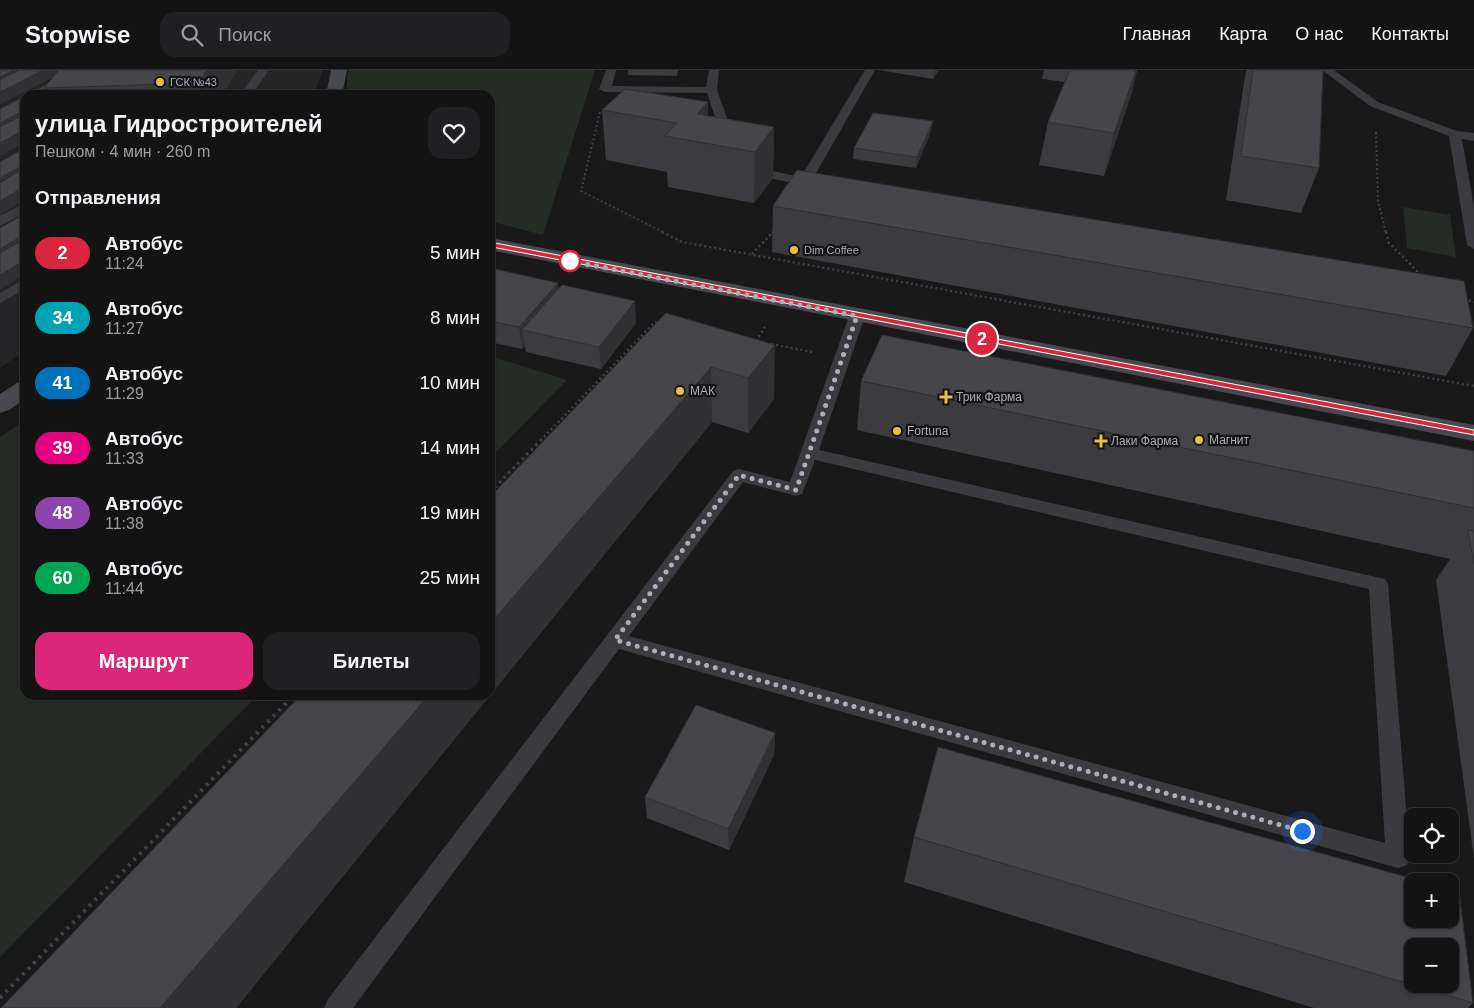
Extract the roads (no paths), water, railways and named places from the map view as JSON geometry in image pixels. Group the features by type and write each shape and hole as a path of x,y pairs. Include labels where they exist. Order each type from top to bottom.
{"street":[{"path":"335,90 339,70"},
{"path":"495,245 1474,433"},
{"path":"0,405 20,391"}],"lane":[{"path":"250,90 264,70"},
{"path":"611,70 605,89 711,90"},
{"path":"714,70 711,90 734,153"},
{"path":"806,204 805,182 870,70"},
{"path":"1327,70 1374,104 1455,134 1474,137"},
{"path":"1455,134 1474,132"},
{"path":"1455,134 1474,245"},
{"path":"734,167 805,182"},
{"path":"0,222 20,210"},
{"path":"0,299 20,286"},
{"path":"337,1008 739,475 796,490 857,316"},
{"path":"615,640 1398,857 1378,584 809,453"}],"place":[{"name":"ГСК №43","path":"160,82"},
{"name":"Dim Coffee","path":"794,250"},
{"name":"МАК","path":"680,391"},
{"name":"Трик Фарма","path":"946,397"},
{"name":"Fortuna","path":"897,431"},
{"name":"Магнит","path":"1199,440"},
{"name":"Лаки Фарма","path":"1101,441"}]}
